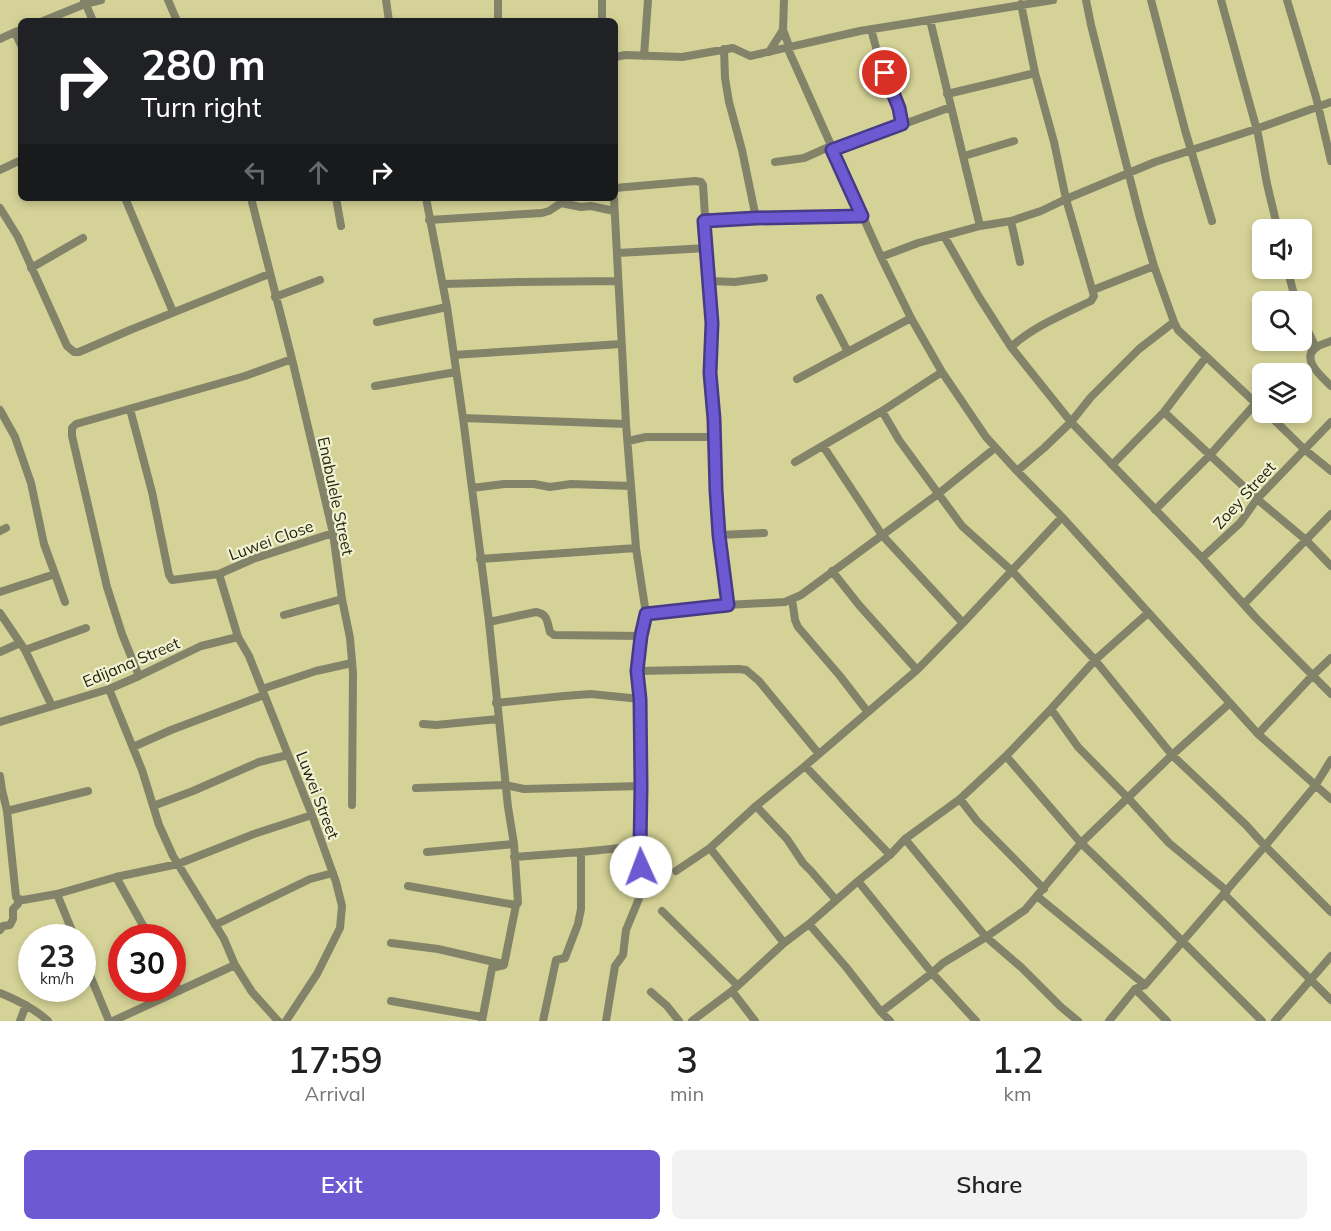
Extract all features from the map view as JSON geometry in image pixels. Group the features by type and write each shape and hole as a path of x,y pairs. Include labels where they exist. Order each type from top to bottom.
{"street":[{"path":"50,18 85,2 101,0"},
{"path":"168,0 176,18"},
{"path":"387,0 389,18"},
{"path":"498,0 498,18"},
{"path":"602,0 602,18"},
{"path":"644,56 648,0"},
{"path":"784,0 783,30 788,49 862,216 911,318 942,372 986,437 1062,517 1258,734 1331,799"},
{"path":"618,56 682,57 733,48 750,56 871,29 1053,0"},
{"path":"1086,0 1093,36 1154,266 1174,322 1178,330 1252,399"},
{"path":"1151,0 1212,221"},
{"path":"1221,0 1256,129 1275,219"},
{"path":"1287,0 1318,106 1331,161"},
{"path":"85,2 92,18"},
{"path":"1011,347 1036,329 1091,301 1094,296 1066,199 1054,142 1035,74 1022,4"},
{"path":"930,20 980,226"},
{"path":"871,29 878,55 899,108 902,124"},
{"path":"768,52 783,30"},
{"path":"0,39 18,31"},
{"path":"724,49 729,102 756,218"},
{"path":"947,94 1035,74"},
{"path":"881,257 918,243 980,226 1011,221 1041,211 1129,172 1331,102"},
{"path":"775,162 804,158 951,107"},
{"path":"964,156 1014,141"},
{"path":"0,170 18,161"},
{"path":"618,188 699,181 703,185 712,323 710,373 719,535 728,605"},
{"path":"126,201 173,312"},
{"name":"Enabulele Street","path":"252,201 333,533 352,663 352,805"},
{"path":"337,201 341,226"},
{"path":"426,201 447,307 463,418 517,873 518,903 504,965"},
{"path":"606,1021 615,966 623,955 626,930 643,889 640,846 640,699 637,671 646,614 636,548 626,424 614,201"},
{"path":"429,220 542,213 561,203 614,211"},
{"path":"0,208 18,237 67,346 74,352 79,352 269,273"},
{"path":"704,221 862,216"},
{"path":"1011,221 1020,262"},
{"path":"944,236 1011,347 1071,422 1331,694"},
{"path":"31,268 84,238"},
{"path":"618,253 707,248"},
{"path":"1093,290 1154,266"},
{"path":"710,281 735,282 764,278"},
{"path":"275,297 320,280"},
{"path":"443,284 617,281"},
{"path":"820,298 848,352"},
{"path":"377,322 447,307"},
{"path":"797,379 911,318"},
{"path":"1017,471 1071,422 1091,397 1139,350 1174,322"},
{"path":"1312,339 1316,348"},
{"path":"1331,341 1316,348 1311,353 1310,360 1314,368 1331,386"},
{"path":"454,355 621,344"},
{"path":"1112,465 1164,411 1206,357"},
{"path":"139,676 107,587 72,428 76,424 245,376 292,359"},
{"path":"375,386 456,372"},
{"path":"795,462 882,411 942,372"},
{"path":"1155,510 1210,455 1252,408"},
{"name":"Luwei Close","path":"130,409 152,492 170,578 175,580 219,574 253,559 333,533"},
{"path":"0,410 3,422 15,436 31,483 44,544 65,602"},
{"path":"882,411 898,440 962,526 1012,571 1095,660 1172,755 1246,825 1331,912"},
{"path":"1164,411 1257,499 1306,540 1331,566"},
{"path":"463,418 626,424"},
{"name":"Zoey Street","path":"1202,558 1240,523 1257,499 1331,422"},
{"path":"1277,423 1331,471"},
{"path":"628,441 646,437 714,436"},
{"path":"823,446 882,535 963,623"},
{"path":"646,614 728,605 785,602 801,595 938,494 995,448"},
{"path":"472,488 504,484 534,484 550,488 571,484 631,486"},
{"path":"1244,604 1331,514"},
{"path":"676,872 710,848 756,806 917,670 1062,517"},
{"path":"719,535 764,533"},
{"path":"480,559 636,548"},
{"path":"832,571 917,670"},
{"path":"0,592 55,574"},
{"name":"Luwei Street","path":"219,574 238,637 249,656 312,815 342,906 340,928 316,974 286,1021"},
{"path":"284,615 342,599"},
{"path":"792,599 798,627 867,711"},
{"path":"489,622 536,612 546,616 550,632 554,635 641,636"},
{"path":"692,1021 735,988 784,943 890,855 905,839 960,799 1006,756 1095,660 1148,613"},
{"path":"0,614 23,647 51,706"},
{"path":"0,652 86,628"},
{"name":"Edijana Street","path":"0,722 109,689 201,646 238,637"},
{"path":"1258,734 1331,658"},
{"path":"133,747 316,671 352,663"},
{"path":"637,671 746,670 759,681 819,754"},
{"path":"109,689 133,747 159,825 178,864 224,939 235,965 252,992 278,1021"},
{"path":"496,703 591,694 640,699"},
{"path":"881,1012 944,963 986,938 1025,910 1082,843 1172,755 1230,703"},
{"path":"1051,709 1078,747 1169,843 1225,893 1331,1000"},
{"path":"423,724 436,725 498,719"},
{"path":"153,806 259,762 288,755"},
{"path":"1006,756 1082,843 1262,1021"},
{"path":"1109,1021 1135,989 1145,985 1265,846 1315,786 1331,760"},
{"path":"805,766 890,855"},
{"path":"0,776 7,811 15,897 18,899 18,904 13,909 13,919 10,925 3,926 0,930"},
{"path":"416,788 506,786 524,789 641,786"},
{"path":"7,811 88,791"},
{"path":"960,799 977,821 1044,889"},
{"path":"756,806 788,839 803,863 836,900"},
{"path":"18,899 57,894 116,877 178,864 254,834 312,815"},
{"path":"905,839 986,938 1021,967 1078,1021"},
{"path":"426,852 514,844"},
{"path":"514,857 640,846"},
{"path":"710,848 784,943"},
{"path":"0,852 10,852"},
{"path":"543,1021 556,960 565,958 578,924 581,909 581,852"},
{"path":"215,925 310,879 333,873"},
{"path":"116,877 142,924"},
{"path":"858,881 932,974 976,1021"},
{"path":"408,886 516,905"},
{"path":"57,894 69,924"},
{"path":"1037,896 1145,985"},
{"path":"662,911 735,988 755,1021"},
{"path":"809,924 890,1021"},
{"path":"391,943 438,950 504,965"},
{"path":"1275,1021 1331,956"},
{"path":"186,988 235,965"},
{"path":"390,1001 482,1019 492,968 504,965"},
{"path":"96,987 111,1021 154,1002"},
{"path":"1135,989 1167,1021"},
{"path":"651,992 679,1021"},
{"path":"0,993 26,1005 48,1021"},
{"path":"20,1021 26,1005"}],"route":[{"path":"641,867 640,699 637,671 646,614 728,605 716,490 710,373 712,323 704,221 862,216 832,150 902,124 899,108 885,73"}]}
